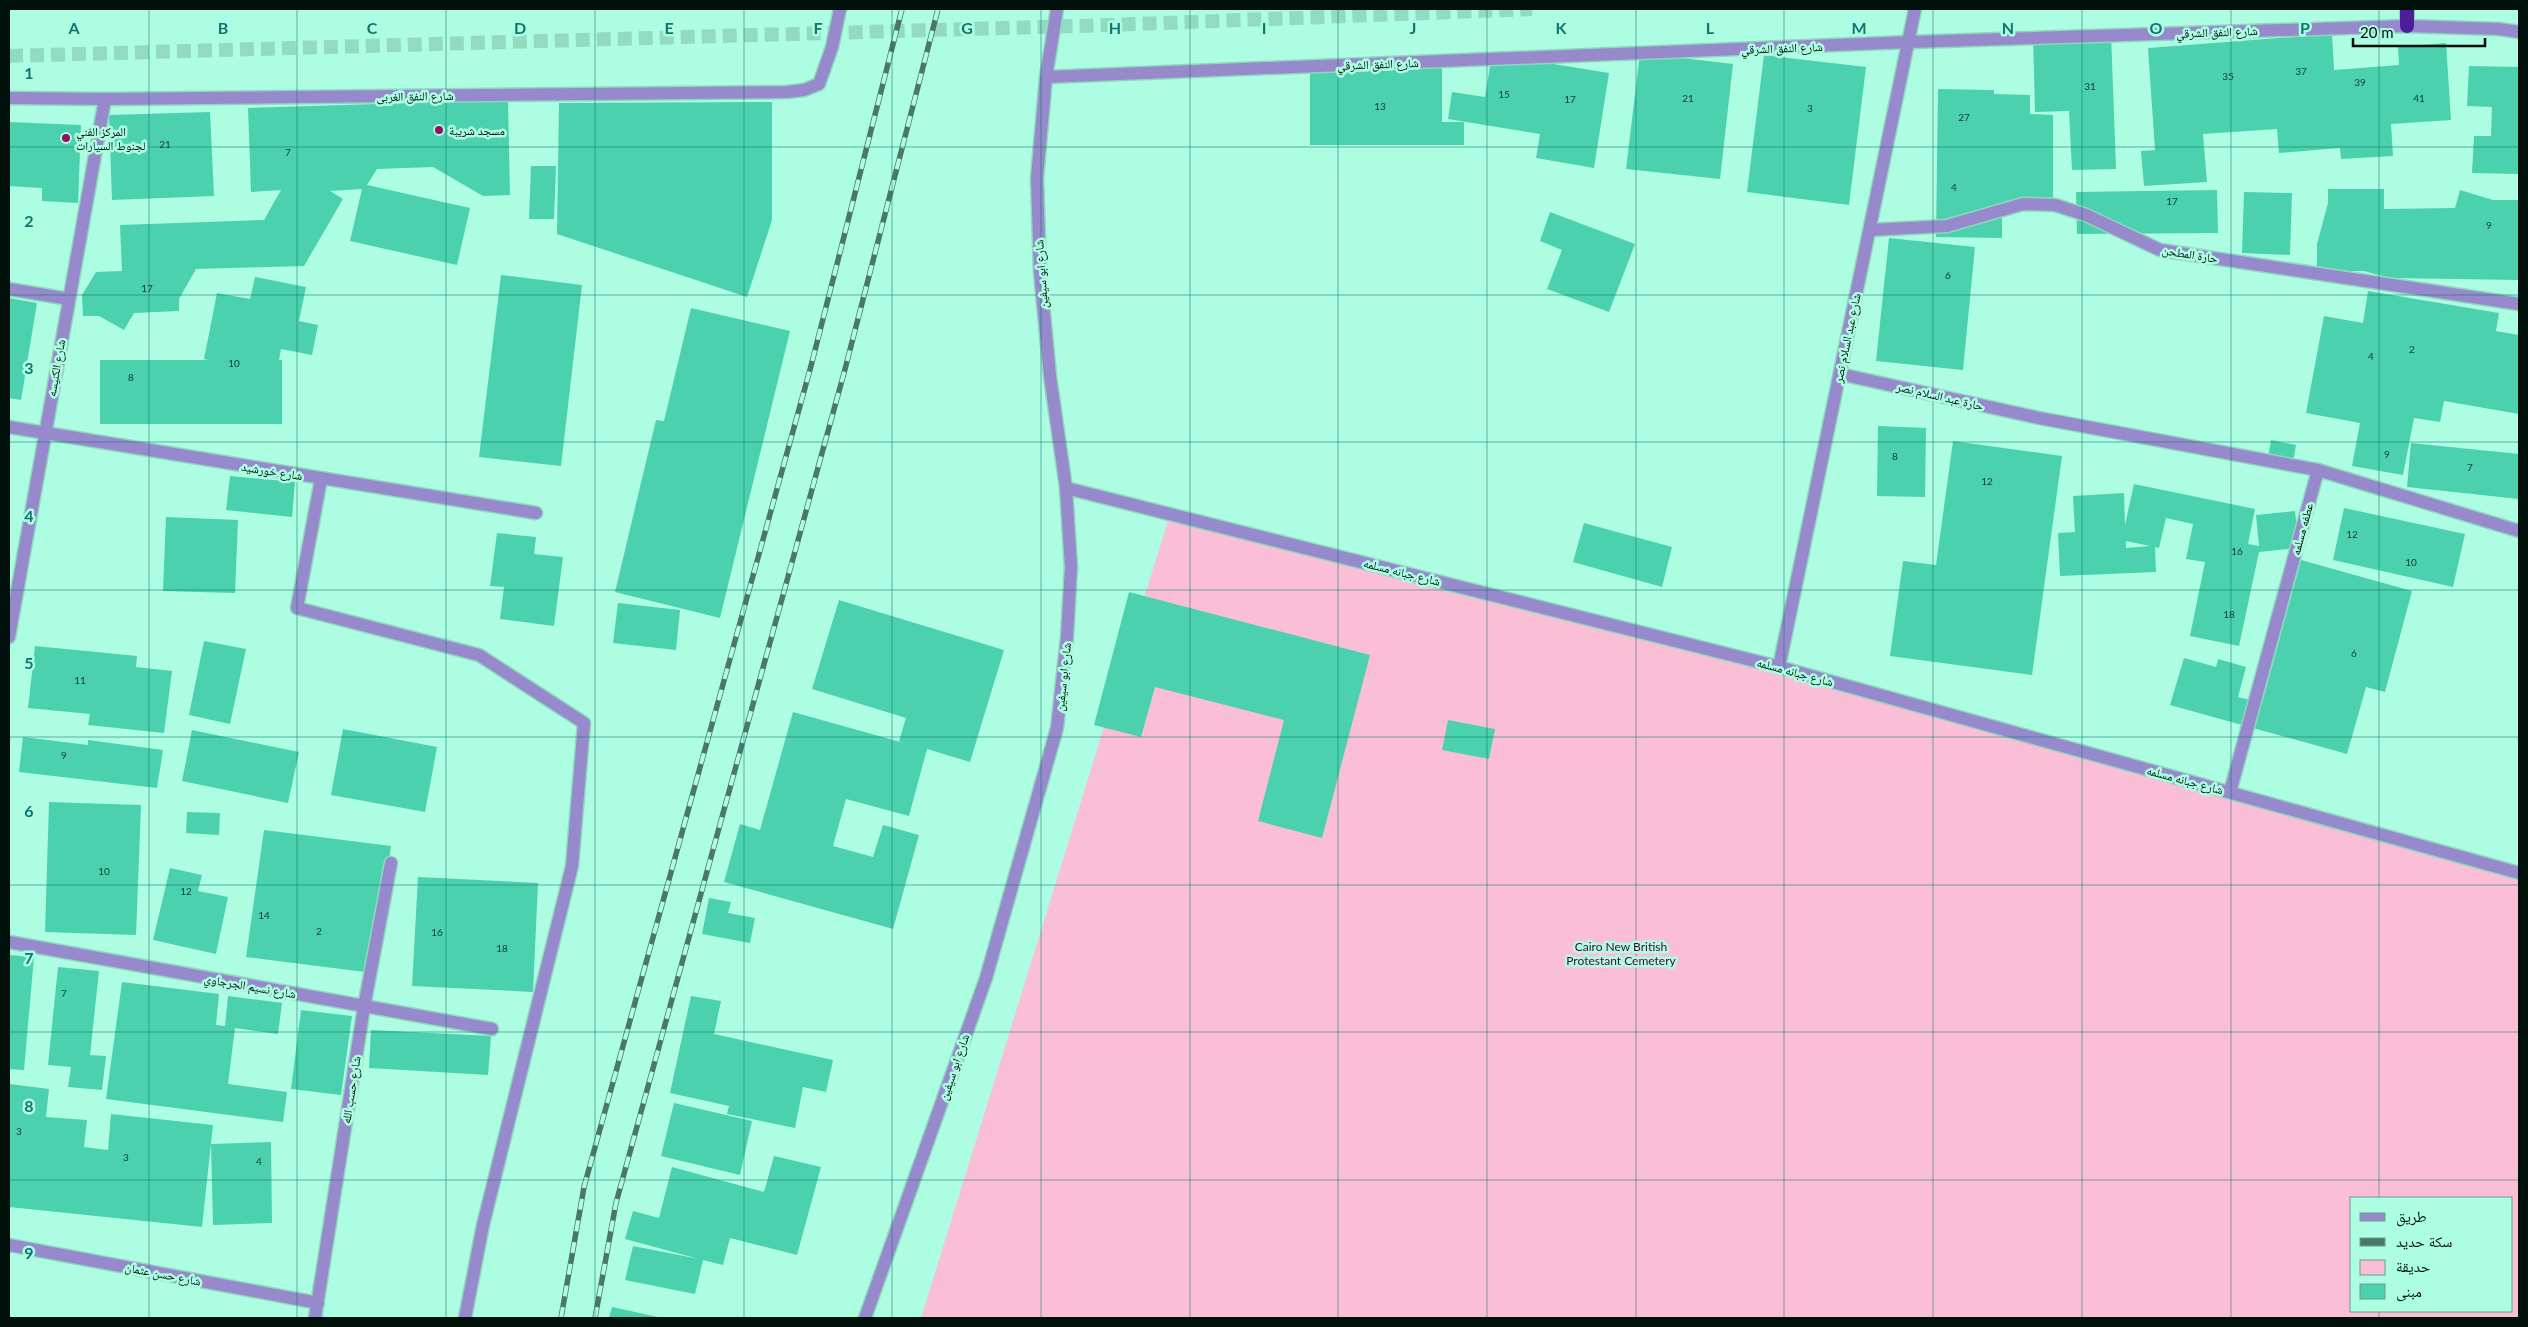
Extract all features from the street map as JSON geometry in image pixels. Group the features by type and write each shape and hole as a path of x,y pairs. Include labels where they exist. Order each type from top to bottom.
{"highway":[{"path":"2407,9 2407,26"}],"street":[{"name":"شارع النفق الغربى","path":"9,98 105,99 787,92 804,90 819,84 832,47 840,9"},
{"name":"شارع ابو سيفين","path":"865,1318 986,978 1057,728 1067,637 1070,568 1066,488 1050,376 1040,272 1037,178 1046,77 1056,9"},
{"name":"شارع عبد السلام نصر","path":"1779,667 1916,9"},
{"name":"شارع النفق الشرقي","path":"1046,77 1910,42 2407,26 2499,28 2519,32"},
{"name":"شارع الكنيسه","path":"9,637 105,99"},
{"name":"حارة المطحن","path":"1870,230 1947,226 2023,204 2055,205 2086,215 2160,250 2519,304"},
{"path":"9,289 69,299"},
{"name":"حارة عبد السلام نصر","path":"1840,374 2039,418 2318,470"},
{"name":"شارع خورشيد","path":"9,427 536,513"},
{"path":"2318,470 2519,531"},
{"name":"عطفه مسلمه","path":"2230,792 2318,470"},
{"path":"321,479 297,608 479,655 584,723 572,866 483,1225 465,1318"},
{"name":"شارع جبانه مسلمه","path":"1066,488 1779,667 2519,873"},
{"name":"شارع حسب الله","path":"315,1318 364,1007 391,863"},
{"name":"شارع نسيم الجرجاوي","path":"9,942 364,1007 492,1028"},
{"name":"شارع حسن عثمان","path":"9,1244 318,1303"}],"green space":[{"name":"Cairo New British Protestant Cemetery","path":"1170,514 1779,667 2519,873 2519,1318 921,1318"}],"building":[{"path":"2111,33 2116,169 2072,170 2069,111 2035,112 2033,35"},
{"path":"2332,34 2334,70 2399,65 2398,47 2446,43 2451,120 2391,124 2393,156 2341,159 2340,148 2279,153 2277,129 2203,134 2207,182 2144,186 2141,151 2155,150 2148,48"},
{"path":"1640,53 1733,64 1720,179 1626,169"},
{"path":"1492,54 1609,73 1594,168 1536,158 1540,134 1448,119 1452,92 1485,97"},
{"path":"1764,55 1866,67 1849,205 1747,192"},
{"path":"1310,65 1442,65 1442,122 1464,122 1464,145 1310,145"},
{"path":"2469,66 2519,67 2519,174 2472,173 2474,136 2491,136 2492,107 2467,106"},
{"path":"1938,89 1994,90 1994,94 2030,95 2030,114 2053,115 2053,203 2002,202 2002,238 1936,237"},
{"path":"508,100 510,195 483,196 433,167 377,169 367,185 470,208 457,265 350,241 362,189 330,191 343,199 304,266 196,269 179,299 179,311 134,313 124,330 99,316 83,316 82,295 96,272 122,271 120,225 264,220 281,190 251,192 248,108"},
{"path":"772,102 772,220 747,297 557,234 559,103"},
{"path":"210,112 214,196 112,200 109,115"},
{"path":"9,122 81,125 78,203 42,201 42,188 9,186"},
{"path":"531,166 556,166 554,219 529,219"},
{"path":"2328,189 2384,189 2384,209 2455,208 2460,190 2493,200 2519,200 2519,280 2390,278 2364,271 2336,271 2317,266 2317,244 2328,203"},
{"path":"2217,190 2218,233 2077,234 2076,192"},
{"path":"2244,192 2292,193 2290,255 2242,253"},
{"path":"1550,212 1635,244 1609,312 1547,289 1562,250 1540,241"},
{"path":"1889,238 1975,247 1963,370 1876,361"},
{"path":"501,275 582,285 561,466 479,457"},
{"path":"255,277 306,287 299,321 318,325 312,355 281,349 279,360 282,360 282,424 100,424 100,360 208,360 204,359 217,293 250,299"},
{"path":"2368,291 2499,313 2496,331 2519,335 2519,414 2444,401 2440,422 2414,418 2403,475 2352,466 2360,423 2306,413 2324,316 2363,323"},
{"path":"9,298 37,303 21,400 9,398"},
{"path":"691,308 790,331 720,618 615,592 656,420 664,421"},
{"path":"1878,426 1926,428 1925,497 1877,496"},
{"path":"2271,440 2296,445 2292,468 2267,463"},
{"path":"1953,441 2062,456 2032,675 1890,656 1903,561 1936,565"},
{"path":"2411,443 2519,454 2519,499 2407,487"},
{"path":"230,476 295,482 292,517 226,510"},
{"path":"2134,484 2255,509 2248,544 2259,546 2256,515 2295,511 2299,548 2259,552 2239,646 2190,636 2205,562 2186,559 2193,524 2166,518 2159,548 2155,547 2156,572 2060,576 2058,533 2075,532 2073,496 2124,493 2125,525","holes":["2126,541 2150,546 2126,548"]},
{"path":"2344,508 2465,534 2453,587 2333,560"},
{"path":"166,517 238,520 235,593 163,591"},
{"path":"1584,523 1672,547 1662,587 1573,562"},
{"path":"497,533 536,537 534,554 563,557 554,626 500,619 504,587 490,586"},
{"path":"2301,560 2412,591 2385,692 2366,687 2347,754 2170,705 2184,658 2216,667 2218,659 2246,667 2238,697 2262,703"},
{"path":"1129,592 1370,655 1322,838 1258,821 1284,720 1155,687 1141,737 1094,725"},
{"path":"839,600 1004,650 970,762 927,749 909,816 846,799 833,846 873,857 883,825 919,835 893,929 724,882 740,824 760,830 793,712 904,743 899,741 906,718 812,689"},
{"path":"618,603 680,610 676,650 613,643"},
{"path":"204,641 246,649 230,724 189,715"},
{"path":"35,646 137,656 136,667 172,671 164,733 88,725 90,714 28,708"},
{"path":"1448,720 1495,729 1489,759 1442,750"},
{"path":"343,729 437,747 425,812 331,795"},
{"path":"192,730 299,752 288,803 182,781"},
{"path":"23,737 88,745 88,740 163,750 157,788 19,772"},
{"path":"49,802 141,805 136,935 45,932"},
{"path":"187,812 220,813 219,835 186,833"},
{"path":"264,830 391,846 373,973 246,957"},
{"path":"170,868 202,875 198,891 228,897 216,954 153,940"},
{"path":"418,877 538,883 533,992 412,986"},
{"path":"709,898 731,902 728,913 755,918 750,943 702,934"},
{"path":"9,955 34,957 24,1070 9,1069"},
{"path":"58,967 99,971 90,1055 106,1056 102,1090 68,1087 71,1067 48,1065"},
{"path":"122,982 219,994 216,1025 225,1026 228,996 282,1003 278,1034 235,1028 228,1084 287,1092 283,1122 106,1099"},
{"path":"691,996 721,1001 714,1034 833,1060 826,1092 803,1087 795,1128 727,1114 729,1106 670,1093"},
{"path":"301,1010 352,1016 341,1095 291,1089"},
{"path":"371,1030 491,1036 488,1075 369,1068"},
{"path":"10,1084 49,1089 46,1117 87,1120 84,1147 108,1150 111,1114 213,1125 202,1227 9,1207"},
{"path":"674,1103 752,1121 740,1175 661,1156"},
{"path":"271,1142 272,1223 213,1225 211,1144"},
{"path":"774,1156 821,1167 797,1255 730,1238 723,1265 703,1260 695,1294 625,1280 633,1246 699,1259 625,1239 633,1211 659,1218 672,1167 764,1192"},
{"path":"612,1307 658,1317 658,1318 609,1318"}],"tunnel":[{"path":"9,56 1111,25 1532,9"}],"railway":[{"path":"561,1318 584,1187 811,366 902,9"},
{"path":"595,1318 616,1203 844,373 938,9"}],"place":[{"name":"مسجد شريبة","path":"439,130"},
{"name":"المركز الفني لجنوط السيارات","path":"66,138"}]}
